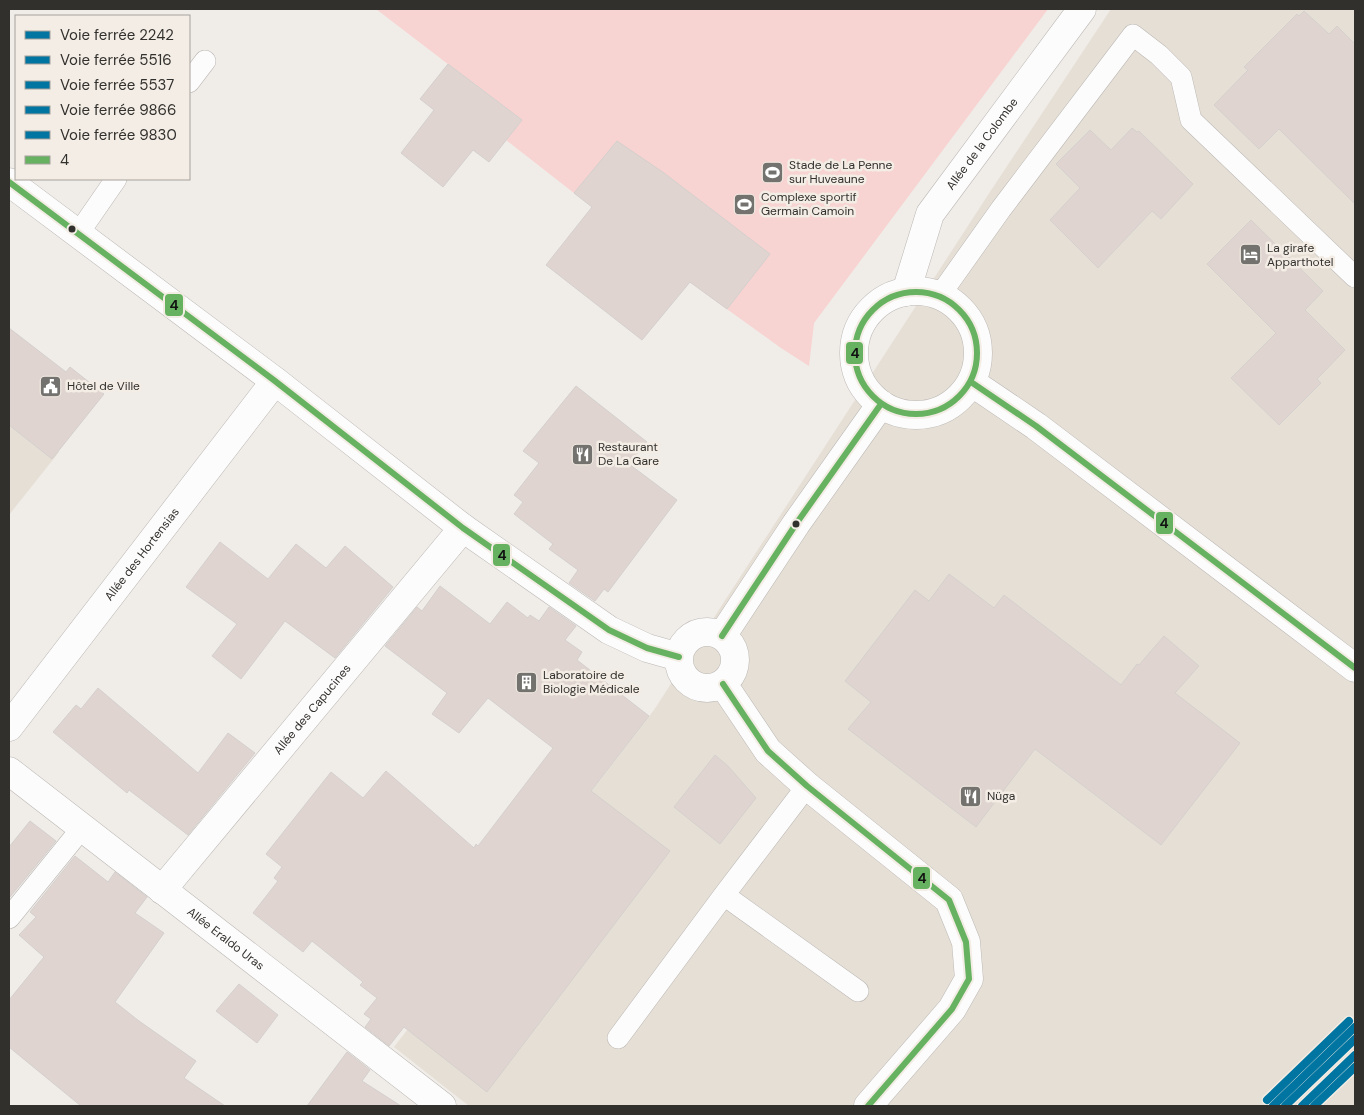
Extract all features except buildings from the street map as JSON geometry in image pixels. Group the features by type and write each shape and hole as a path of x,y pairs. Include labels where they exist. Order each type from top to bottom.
{"street":[{"name":"Allée de la Colombe","path":"906,292 930,214 1082,9"},
{"path":"9,182 275,381 463,528 609,630 647,648 679,657"},
{"path":"923,291 940,296 958,306 971,322 977,342 977,363 971,382 958,399 940,410 920,415 900,412 881,404 866,389 857,370 854,350 859,330 870,312 886,298 906,292 923,291"},
{"name":"Allée des Hortensias","path":"9,727 275,381"},
{"path":"971,382 1036,426 1355,668"},
{"path":"722,636 796,524 881,404"},
{"name":"Allée des Capucines","path":"162,890 463,528"},
{"path":"708,632 722,636 732,646 735,660 732,673 723,684 711,688 698,687 687,681 680,670 679,657 684,644 695,635 708,632"},
{"path":"723,684 768,751 807,786 950,900 966,942 969,979 952,1009 868,1106"},
{"name":"Allée Eraldo Uras","path":"9,771 442,1106"}],"lane":[{"path":"940,296 1001,210 1133,35 1159,55 1181,76 1191,120 1355,277"},
{"path":"190,81 205,61"},
{"path":"78,234 115,180"},
{"path":"618,1038 807,786"},
{"path":"9,918 82,828"},
{"path":"724,895 858,991"}],"shaded area":[{"name":"Complexe sportif Germain Camoin","path":"376,9 1048,9 814,323 809,366 670,268 506,140 521,120"},
{"path":"1111,9 1355,9 1355,1106 469,1106 394,1047 654,710"},
{"path":"9,425 36,446 42,438 59,452 9,515"}],"rail line":[{"name":"9866","path":"1267,1100 1349,1021"},
{"name":"2242","path":"1273,1106 1355,1027"},
{"name":"5516","path":"1285,1106 1355,1039"},
{"name":"5537","path":"1302,1106 1355,1055"},
{"name":"9830","path":"1314,1106 1355,1067"}],"transit line":[{"name":"4","path":"9,182 275,381 463,528 609,630 647,648 679,657"},
{"name":"4","path":"916,292 940,296 959,310 973,329 977,353 973,377 959,396 940,410 916,414 892,410 873,396 859,377 855,353 859,329 873,310 892,296 916,292"},
{"name":"4","path":"971,382 1036,426 1355,668"},
{"name":"4","path":"722,636 796,524 881,404"},
{"name":"4","path":"723,684 768,751 807,786 949,900 966,942 969,979 952,1009 868,1106"}],"place":[{"name":"Stade de La Penne sur Huveaune","path":"773,172"},
{"name":"Complexe sportif Germain Camoin","path":"745,204"},
{"name":"La girafe Apparthotel","path":"1251,255"},
{"name":"Hôtel de Ville","path":"51,386"},
{"name":"Restaurant De La Gare","path":"582,454"},
{"name":"Laboratoire de Biologie Médicale","path":"527,682"},
{"name":"Nüga","path":"971,796"}]}
